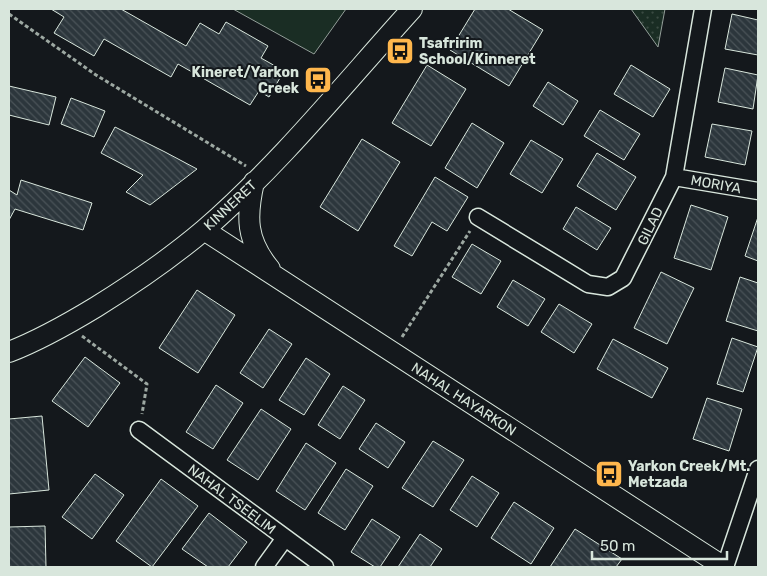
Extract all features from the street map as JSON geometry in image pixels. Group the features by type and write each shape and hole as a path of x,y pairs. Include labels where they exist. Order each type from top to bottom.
{"street":[{"name":"KINNERET","path":"9,352 66,325 122,290 204,230 258,179 412,9"},
{"name":"GILAD","path":"478,217 588,284 608,287 623,278 674,177 703,9"},
{"name":"MORIYA","path":"674,177 758,191"},
{"path":"258,179 248,207 250,232 259,256 277,278"},
{"name":"NAHAL HAYARKON","path":"204,230 725,567"},
{"name":"NAHAL TSEELIM","path":"139,430 325,567"},
{"path":"725,567 758,469"},
{"path":"264,567 285,538"}],"path":[{"path":"9,14 96,75 258,179"},
{"path":"392,352 478,217"},
{"path":"66,325 147,384 139,430"}],"green space":[{"path":"233,9 346,9 314,54"},
{"path":"631,9 665,9 658,47"}],"building":[{"path":"51,9 121,9 186,46 200,23 219,34 226,22 268,46 261,58 284,71 269,97 259,91 250,105 178,64 171,77 104,39 94,56 54,33 64,17"},
{"path":"475,9 508,9 543,30 509,86 450,50"},
{"path":"732,14 758,20 758,55 725,49"},
{"path":"427,65 466,89 431,146 392,123"},
{"path":"631,65 670,89 653,117 614,94"},
{"path":"725,68 758,75 753,109 718,102"},
{"path":"548,82 578,101 563,125 533,106"},
{"path":"9,86 56,97 49,125 9,115"},
{"path":"71,98 105,111 94,137 61,124"},
{"path":"600,110 640,134 624,160 584,136"},
{"path":"472,123 504,143 477,188 445,168"},
{"path":"712,124 752,131 745,165 705,157"},
{"path":"115,127 197,169 150,205 126,192 143,175 101,153"},
{"path":"362,139 400,162 358,231 320,207"},
{"path":"531,140 563,159 542,193 510,174"},
{"path":"597,153 636,177 616,210 577,186"},
{"path":"435,177 468,197 447,231 432,222 412,256 394,246"},
{"path":"21,180 92,203 83,230 15,209 9,220 9,190 17,195"},
{"path":"691,205 728,217 711,270 674,258"},
{"path":"576,207 611,228 597,250 563,229"},
{"path":"758,217 758,261 745,256"},
{"path":"472,244 501,261 481,294 452,277"},
{"path":"661,272 694,288 667,344 634,328"},
{"path":"740,277 758,283 758,331 726,321"},
{"path":"513,280 545,299 528,326 497,307"},
{"path":"197,290 235,315 198,373 159,348"},
{"path":"559,304 592,324 574,353 541,332"},
{"path":"269,329 292,344 263,388 240,373"},
{"path":"732,338 758,347 743,392 717,384"},
{"path":"613,339 668,368 652,398 597,369"},
{"path":"85,357 120,383 88,427 52,401"},
{"path":"306,358 330,374 304,415 279,400"},
{"path":"216,385 243,403 213,449 186,432"},
{"path":"343,386 365,400 340,439 318,425"},
{"path":"707,398 742,409 729,451 693,439"},
{"path":"261,409 291,429 258,480 227,460"},
{"path":"42,416 49,490 9,494 9,419"},
{"path":"376,423 405,442 388,468 359,449"},
{"path":"433,441 464,460 433,507 402,488"},
{"path":"306,443 336,463 305,510 276,491"},
{"path":"346,469 373,486 345,530 318,513"},
{"path":"95,474 124,495 92,539 62,517"},
{"path":"472,476 499,493 477,527 450,510"},
{"path":"161,479 198,506 152,567 116,541"},
{"path":"514,502 554,528 531,564 491,538"},
{"path":"209,513 247,542 228,567 208,567 182,549"},
{"path":"372,519 400,537 380,567 375,567 351,552"},
{"path":"45,526 46,567 9,567 9,527"},
{"path":"575,529 622,559 616,567 550,567"},
{"path":"420,534 442,549 430,567 398,567"}],"place":[{"name":"Tsafririm School/Kinneret","path":"400,51"},
{"name":"Kineret/Yarkon Creek","path":"318,80"},
{"name":"Yarkon Creek/Mt. Metzada","path":"609,474"}]}
